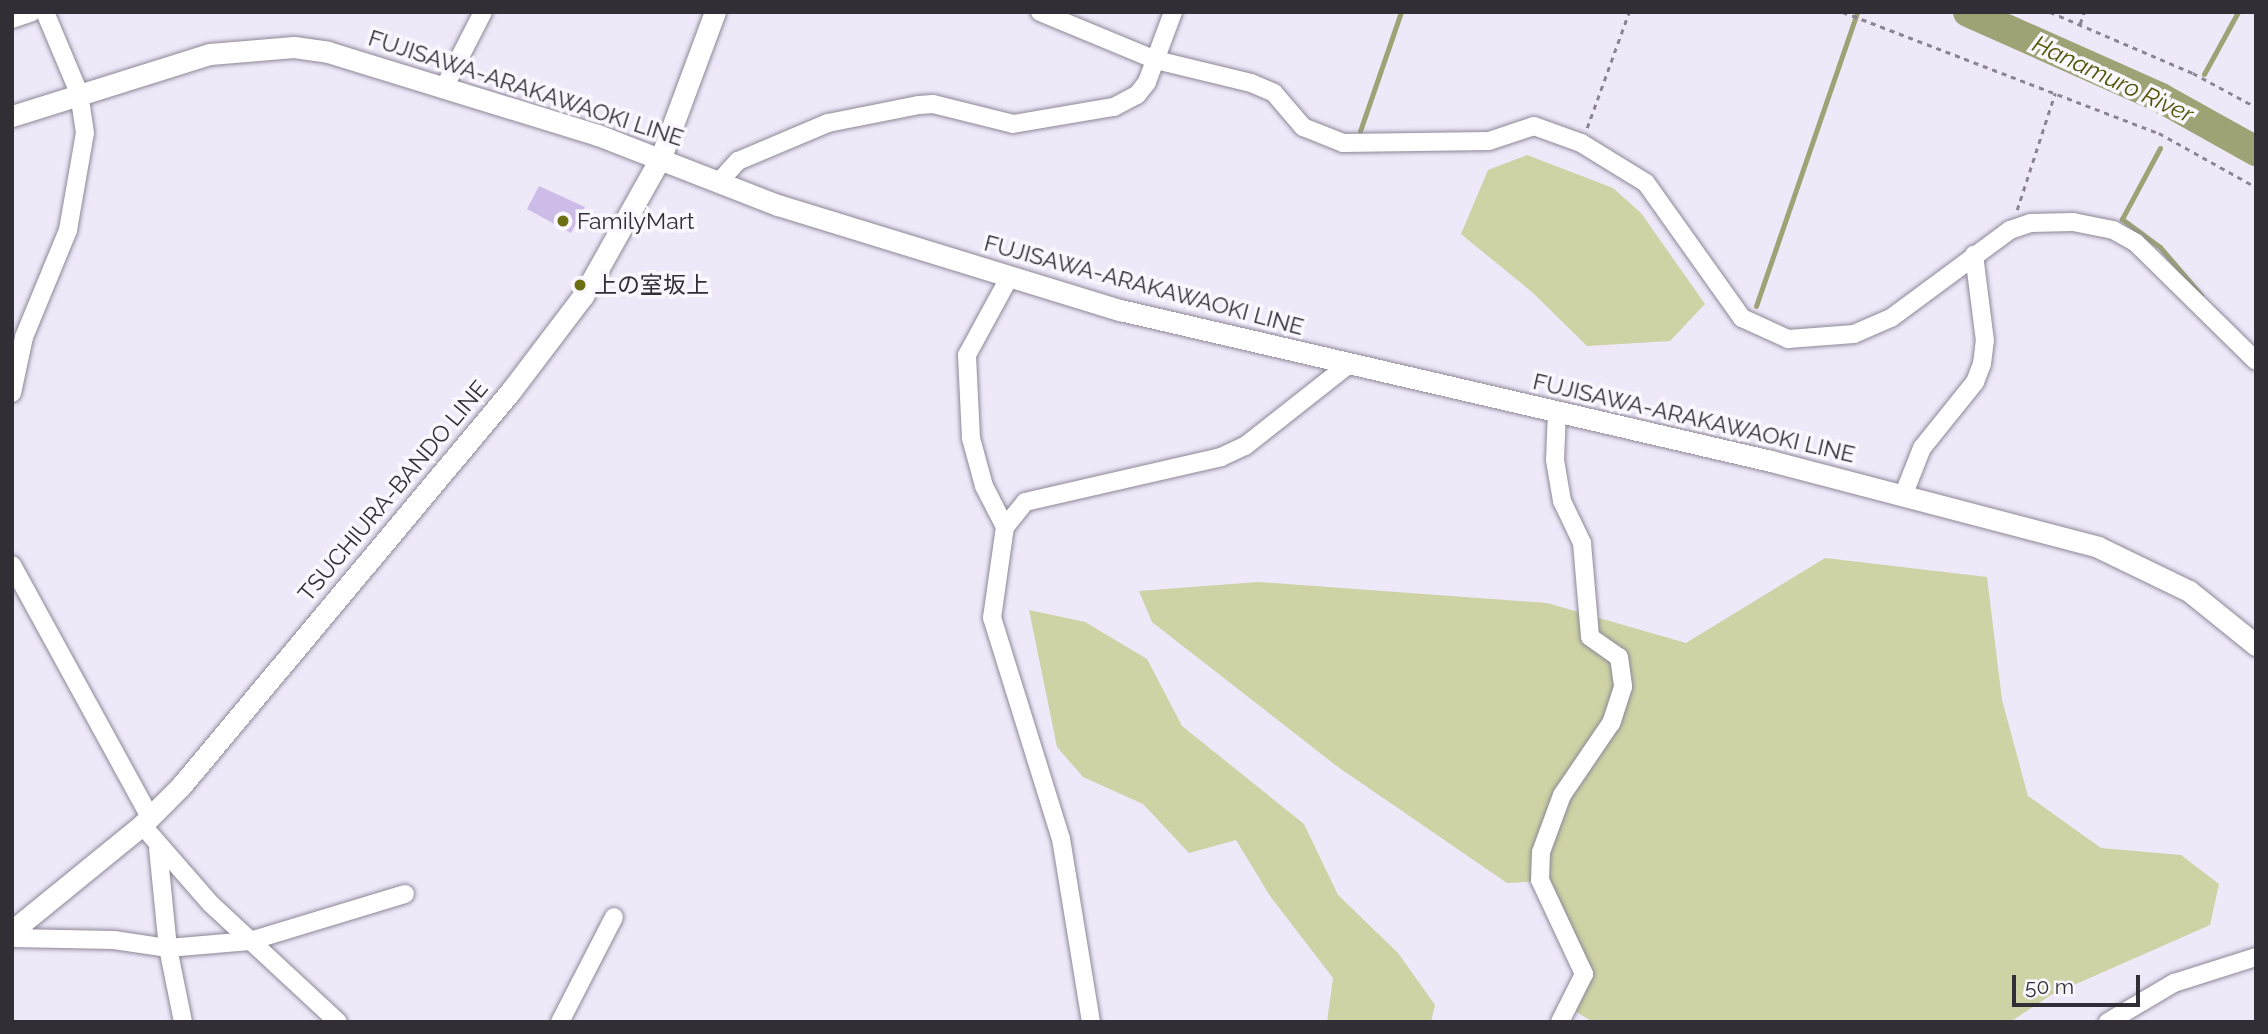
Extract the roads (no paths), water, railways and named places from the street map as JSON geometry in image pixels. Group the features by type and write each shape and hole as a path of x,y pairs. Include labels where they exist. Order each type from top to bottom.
{"main road":[{"name":"TSUCHIURA-BANDO LINE","path":"12,931 146,821 189,776 518,381 583,296 661,157 715,12"},
{"name":"FUJISAWA-ARAKAWAOKI LINE","path":"12,116 209,54 294,47 328,52 445,86 661,157 718,183 1009,278 1120,310 1348,365 1557,411 1903,496 2124,557 2189,591 2256,645"}],"street":[{"path":"12,19 32,12"},
{"path":"12,393 24,337 68,230 85,132 79,93 45,12"},
{"path":"445,86 483,12"},
{"path":"1040,12 1156,61 1251,83 1274,93 1303,127 1343,143 1489,141 1534,126 1581,143 1646,183 1742,318 1788,339 1854,334 1891,318 1973,255 2011,230 2052,222 2113,230 2136,243 2256,361"},
{"path":"718,183 738,161 828,123 895,110 933,104 1013,124 1114,107 1137,95 1156,61 1173,12"},
{"path":"1903,496 1922,448 1975,382 1982,364 1985,341 1973,255"},
{"path":"1005,527 984,486 971,438 967,355 1009,278"},
{"path":"1091,1022 1061,838 992,618 1005,527 1025,502 1221,457 1245,446 1348,365"},
{"path":"1557,411 1555,460 1562,501 1582,543 1590,637 1619,657 1623,687 1611,723 1562,795 1541,852 1541,880 1584,974 1560,1022"},
{"path":"12,565 158,848 168,948 183,1022"},
{"path":"158,848 250,941 338,1022"},
{"path":"12,939 114,940 168,948 250,941 405,894"},
{"path":"560,1022 614,917"},
{"path":"2108,1022 2174,983 2256,957"}],"waterway":[{"path":"1360,131 1401,12"},
{"path":"1756,306 1857,12"},
{"name":"Hanamuro River","path":"1968,12 2161,98 2256,151"},
{"path":"2204,74 2238,12"},
{"path":"2160,148 2122,219 2160,247 2201,295"}],"place":[{"name":"FamilyMart","path":"563,221"},
{"name":"上の室坂上","path":"580,285"}]}
